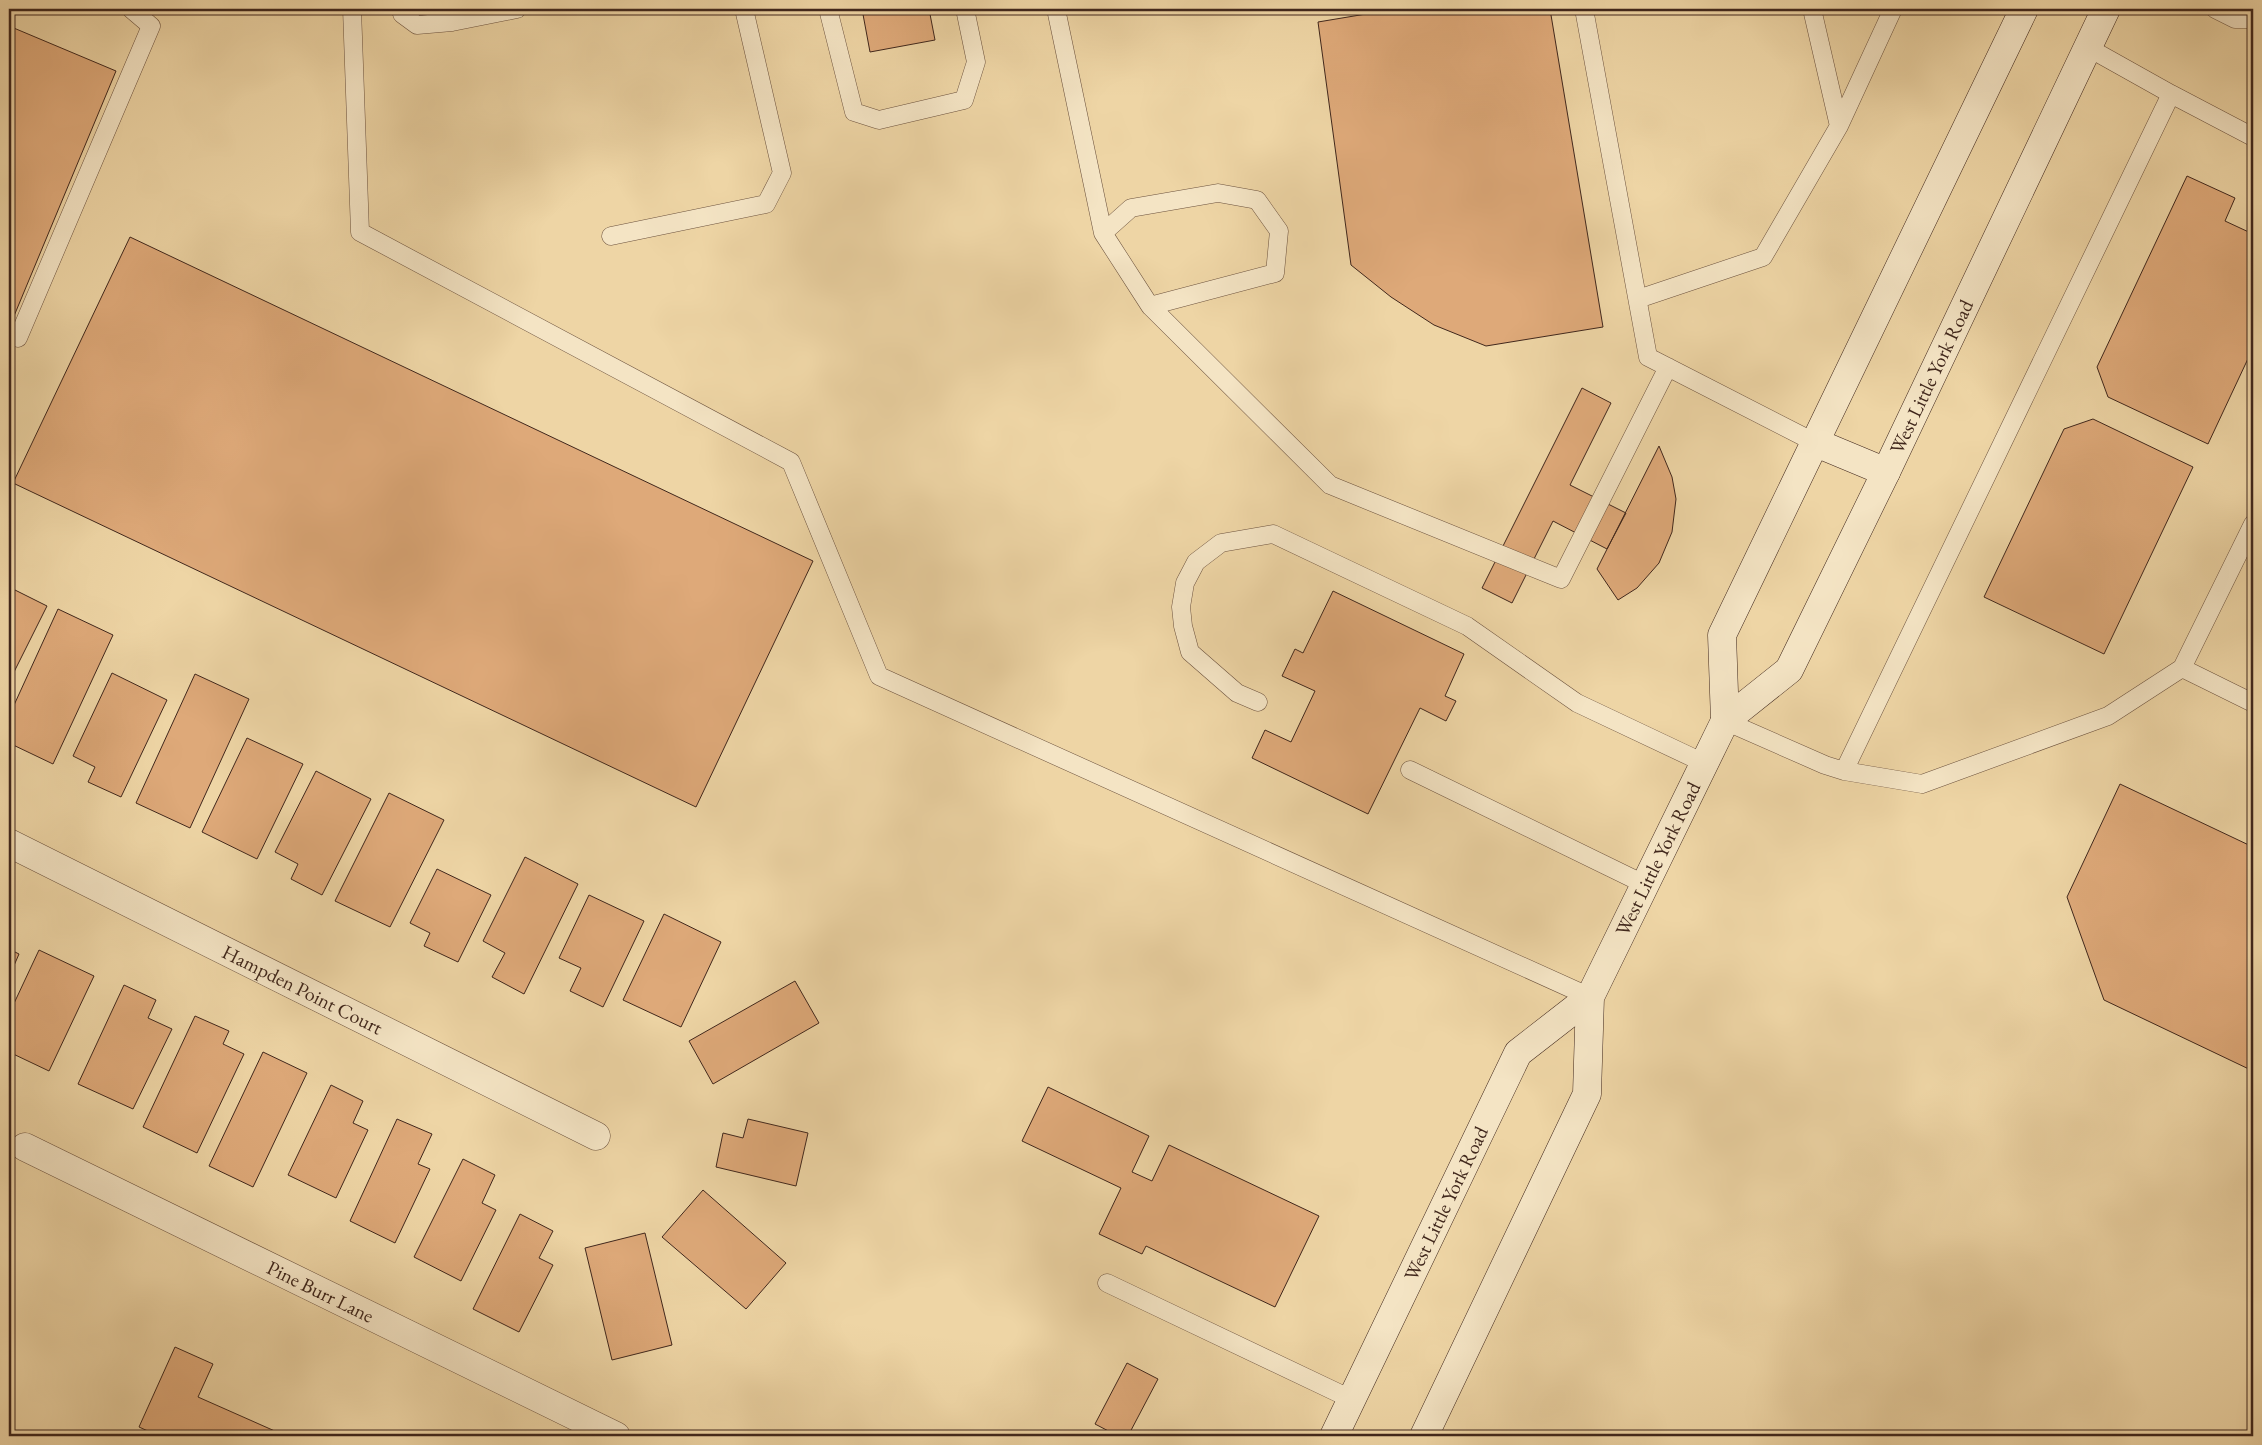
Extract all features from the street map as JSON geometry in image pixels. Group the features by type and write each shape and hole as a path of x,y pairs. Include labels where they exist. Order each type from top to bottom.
{"main road":[{"name":"West Little York Road","path":"1725,721 1722,635 2024,9"},
{"name":"West Little York Road","path":"1424,1436 1587,1094 1590,996 1725,721 1789,670 1886,472 2106,9"},
{"path":"1814,442 1886,472"},
{"name":"Hampden Point Court","path":"9,843 596,1136"},
{"name":"West Little York Road","path":"1334,1436 1518,1052 1590,996"},
{"name":"Pine Burr Lane","path":"25,1147 616,1436"}],"lane":[{"path":"18,338 151,26 132,9"},
{"path":"352,9 360,232 791,462 879,676 1590,996"},
{"path":"401,9 402,14 417,25 451,15 518,9"},
{"path":"611,236 766,204 782,173 744,9"},
{"path":"828,9 854,112 879,120 964,100 976,62 965,9"},
{"path":"1056,9 1103,233 1150,306 1330,485 1561,579 1668,367"},
{"path":"1584,9 1648,357 1814,442"},
{"path":"1812,9 1839,126"},
{"path":"1638,299 1762,257 1839,126 1893,9"},
{"path":"2215,9 2235,19 2248,19 2253,9"},
{"path":"2087,47 2253,137"},
{"path":"1844,771 2171,94"},
{"path":"1103,233 1131,208 1218,193 1257,200 1279,231 1275,273 1150,306"},
{"path":"1725,721 1825,765 1844,771 1922,784 2108,716 2182,668 2253,524"},
{"path":"1258,702 1237,693 1190,652 1180,607 1184,583 1196,562 1221,543 1273,534 1467,626 1577,703 1704,762"},
{"path":"2182,668 2253,703"},
{"path":"1410,770 1644,884"},
{"path":"1107,1283 1352,1399"}],"building":[{"path":"862,9 929,9 935,40 870,52"},
{"path":"1396,9 1550,9 1603,327 1486,346 1434,325 1391,297 1351,265 1318,22"},
{"path":"9,26 116,71 9,328"},
{"path":"2187,176 2235,198 2225,221 2253,234 2253,348 2208,444 2108,397 2097,367"},
{"path":"130,237 813,561 696,807 13,483"},
{"path":"1582,388 1611,403 1570,485 1626,513 1607,549 1553,521 1512,603 1482,588"},
{"path":"2093,419 2193,467 2104,654 1984,597 2064,429"},
{"path":"1659,446 1672,477 1676,499 1672,532 1659,563 1637,588 1618,600 1597,569"},
{"path":"9,587 47,606 9,682"},
{"path":"1333,591 1464,654 1445,696 1456,701 1446,721 1420,708 1368,814 1252,758 1265,730 1291,742 1315,691 1282,676 1295,649 1303,653"},
{"path":"58,609 113,635 53,764 9,743 9,716"},
{"path":"112,673 167,700 121,797 88,782 95,767 73,756"},
{"path":"195,674 249,699 190,828 136,803"},
{"path":"247,738 303,764 257,859 202,832"},
{"path":"316,771 371,799 322,895 291,879 298,864 275,852"},
{"path":"2120,784 2253,847 2253,1071 2104,1000 2067,897"},
{"path":"389,793 444,820 390,927 335,901"},
{"path":"525,857 578,884 524,994 492,977 505,953 483,941"},
{"path":"437,869 491,895 458,962 424,946 430,933 410,923"},
{"path":"589,895 644,921 603,1007 570,991 581,968 559,958"},
{"path":"664,914 721,942 681,1027 623,1000"},
{"path":"9,949 19,954 9,977"},
{"path":"39,950 94,976 49,1071 9,1052 9,1014"},
{"path":"795,981 819,1023 713,1084 689,1041"},
{"path":"124,985 156,1000 148,1018 172,1029 133,1109 78,1084"},
{"path":"195,1016 229,1031 223,1044 244,1054 197,1153 143,1127"},
{"path":"263,1052 307,1073 253,1187 209,1166"},
{"path":"331,1085 363,1101 353,1123 368,1130 336,1198 288,1175"},
{"path":"1048,1087 1149,1136 1132,1172 1152,1181 1169,1145 1319,1216 1275,1307 1146,1246 1142,1254 1099,1234 1121,1188 1022,1141"},
{"path":"397,1119 432,1134 418,1164 430,1169 395,1243 350,1221"},
{"path":"748,1119 808,1133 796,1186 716,1167 723,1133 743,1138"},
{"path":"463,1159 495,1175 482,1203 496,1210 461,1281 414,1257"},
{"path":"703,1190 786,1263 746,1309 662,1237"},
{"path":"520,1214 553,1231 539,1258 553,1265 519,1332 473,1309"},
{"path":"645,1233 672,1345 612,1360 585,1248"},
{"path":"175,1347 213,1364 198,1397 277,1432 275,1436 159,1436 139,1427"},
{"path":"1127,1363 1158,1379 1128,1436 1118,1436 1095,1424"}]}
